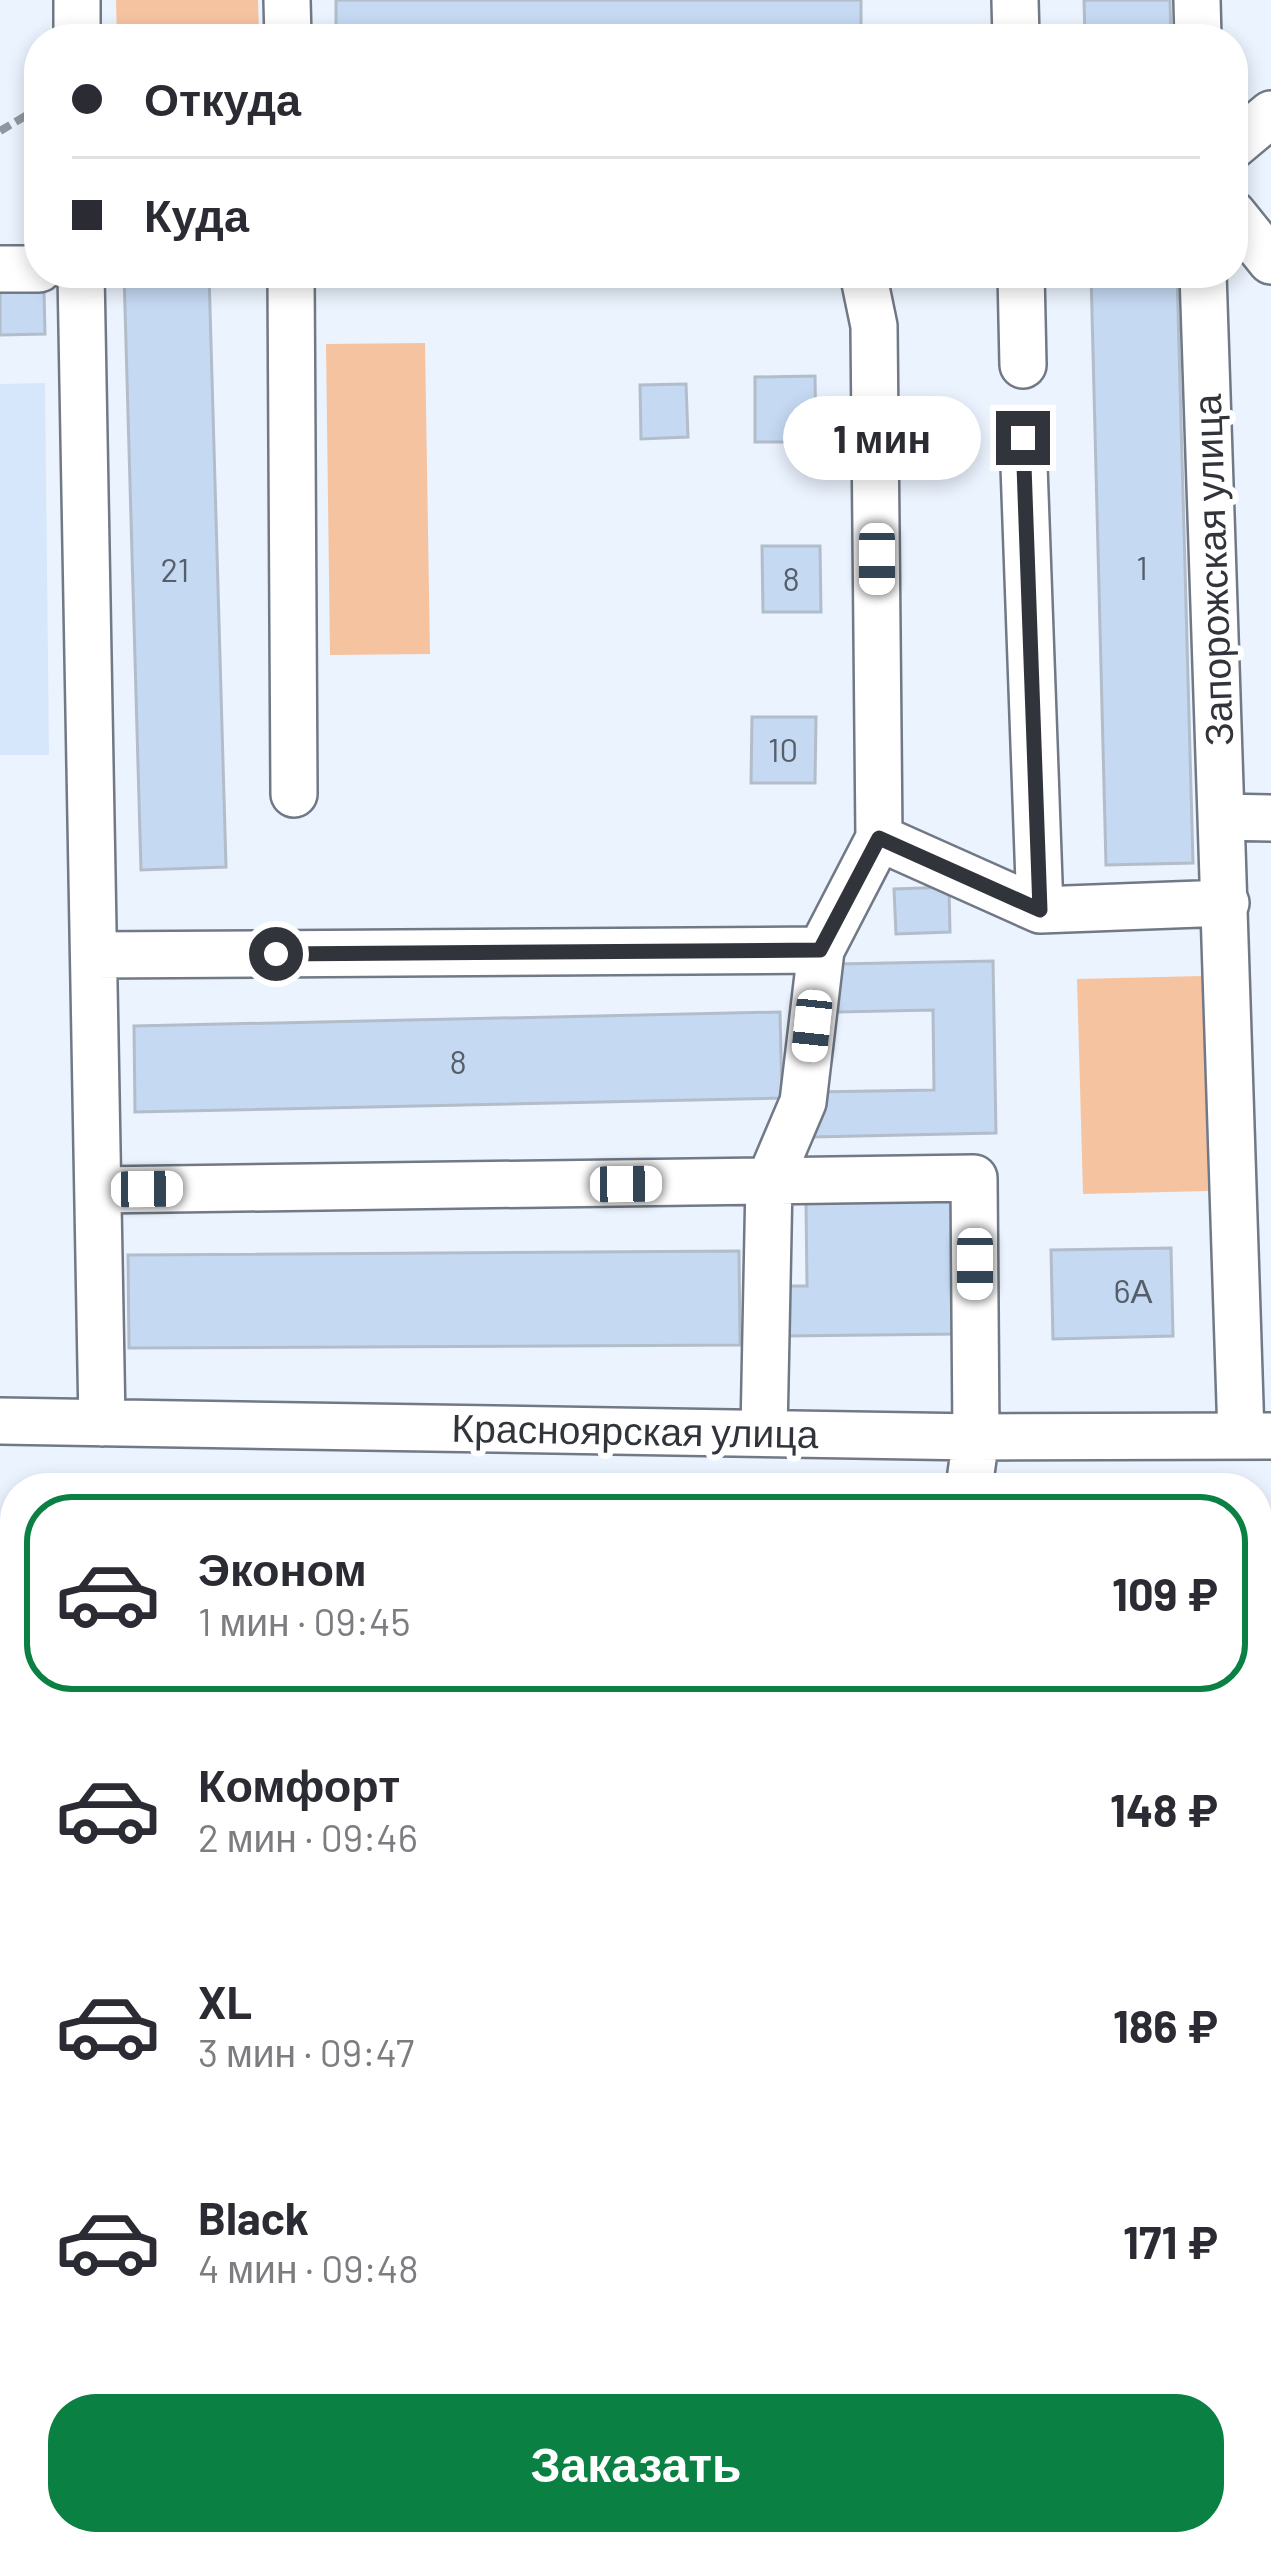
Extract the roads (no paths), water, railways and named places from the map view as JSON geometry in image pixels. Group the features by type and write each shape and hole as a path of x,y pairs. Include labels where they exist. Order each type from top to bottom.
{"street":[{"path":"1248,133 1271,114"},
{"path":"1248,233 1271,261"},
{"path":"81,288 102,1424"},
{"path":"291,288 294,794"},
{"path":"764,1432 769,1182 803,1102 820,950 879,838 874,326 865,288"},
{"path":"1021,288 1023,365"},
{"name":"Запорожская улица","path":"1203,288 1221,817 1256,1436"},
{"path":"1023,438 1040,910"},
{"path":"1221,817 1271,818"},
{"path":"879,838 1040,910 1226,903"},
{"path":"94,955 820,950"},
{"path":"99,1190 974,1178 976,1437 971,1473"},
{"name":"Красноярская улица","path":"0,1421 976,1437 1256,1436"}]}
